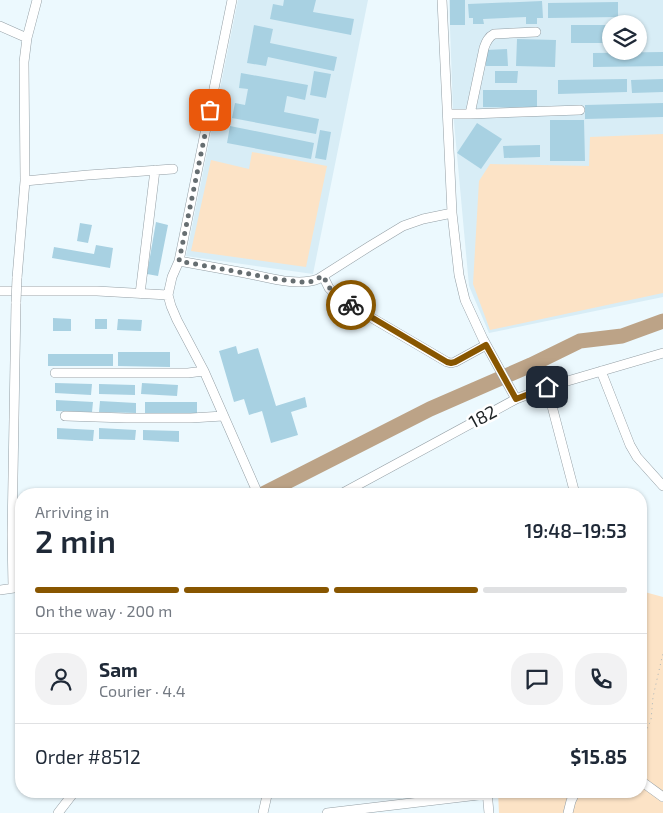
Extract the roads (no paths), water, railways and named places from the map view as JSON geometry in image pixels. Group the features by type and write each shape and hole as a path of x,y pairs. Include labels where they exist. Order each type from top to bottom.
{"street":[{"path":"15,566 12,535 16,302 25,181 24,62 27,38 37,0"},
{"path":"232,0 179,261 172,277 168,295 177,320 204,371 256,488"},
{"path":"442,0 452,213 461,287 486,345 516,399"},
{"path":"0,26 27,38"},
{"path":"470,114 486,41 494,34 536,32"},
{"path":"448,114 580,110"},
{"path":"25,181 173,169"},
{"path":"140,294 155,170"},
{"path":"179,261 277,279 310,282 404,226 423,219 452,213"},
{"path":"323,276 329,288 355,308 447,362 455,362 486,345"},
{"path":"0,291 97,291 168,295"},
{"name":"182","path":"352,488 516,399 547,387 663,353"},
{"path":"55,373 179,373 204,371"},
{"path":"601,371 630,445 637,457 663,486"},
{"path":"547,387 573,488"},
{"path":"66,416 191,418 223,416"},
{"path":"0,590 15,587"},
{"path":"647,785 663,797"},
{"path":"58,813 70,798"},
{"path":"263,813 266,798"},
{"path":"327,813 383,809 454,798"},
{"path":"488,798 489,813"},
{"path":"568,813 572,798"}],"waterway":[{"path":"275,488 430,409 531,365 580,341 622,336 663,321"}]}
